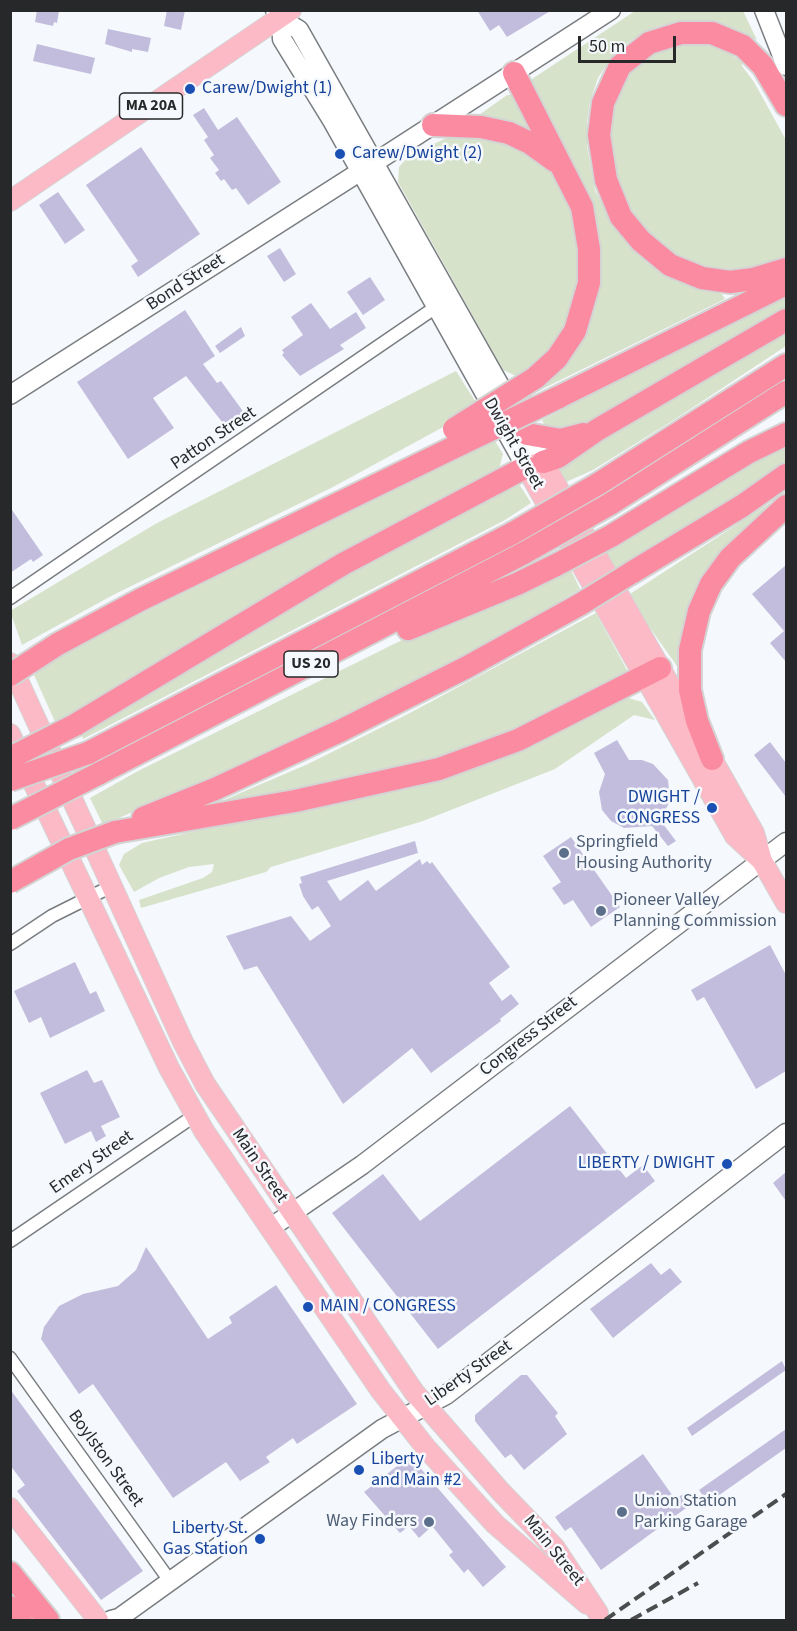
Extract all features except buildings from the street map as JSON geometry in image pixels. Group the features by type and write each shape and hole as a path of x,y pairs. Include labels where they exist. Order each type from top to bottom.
{"highway":[{"path":"786,105 763,66 743,46 712,33 681,33 649,43 620,66 603,103 599,135 606,180 621,217 641,241 670,265 702,278 730,282 753,279 786,269"},
{"path":"459,436 535,378 556,358 570,340 581,315 589,283 590,249 586,217 514,73"},
{"path":"433,125 481,126 509,133 539,149 561,166"},
{"path":"10,675 58,644 120,610 282,531 459,436 557,398 786,284"},
{"path":"10,758 75,725 343,564 535,464 558,457 597,430 786,320"},
{"name":"US 20","path":"10,780 88,753 513,533 695,425 786,364"},
{"name":"US 20","path":"10,819 524,553 610,504 786,392"},
{"path":"527,434 561,440 597,430"},
{"path":"325,657 402,632 517,584 611,536 750,452 786,434"},
{"path":"10,882 69,849 115,832 342,730 467,667 631,573 742,506 786,475"},
{"path":"712,759 697,721 690,682 690,650 699,610 711,584 730,558 786,506"},
{"path":"115,832 295,801 439,769 518,740 652,672"},
{"path":"10,1573 48,1620"},
{"path":"10,1607 21,1620"}],"main road":[{"name":"Bond Street","path":"10,395 611,10"},
{"path":"764,10 786,66"},
{"name":"Dwight Street","path":"282,13 299,30 436,307 535,464 652,672 740,842 762,861"},
{"name":"MA 20A","path":"10,201 282,13"},
{"name":"Dwight Street","path":"367,167 527,434 535,464"},
{"name":"Main Street","path":"10,663 193,1063 292,1214 425,1406 555,1548 602,1617"},
{"name":"Dwight Street","path":"652,672 712,759 754,832 762,861 786,903"},
{"name":"Main Street","path":"10,734 194,1116 402,1418 487,1516 602,1617"},
{"name":"Congress Street","path":"270,1228 370,1158 786,842"},
{"name":"Liberty Street","path":"111,1620 118,1618 382,1429 446,1395 786,1134"},
{"path":"10,1508 98,1620"},
{"path":"10,1614 16,1620"}],"street":[{"name":"Patton Street","path":"10,598 436,307"},
{"path":"10,944 52,916 112,886"},
{"name":"Emery Street","path":"10,1241 194,1116"},
{"name":"Boylston Street","path":"10,1358 170,1581"}],"green space":[{"path":"635,11 743,11 757,40 727,27 705,21 683,20 656,27 615,52 598,78 590,101 587,123 587,146 595,190 614,227 647,263 684,284 722,294 725,299 530,395 529,392 600,274 529,86 532,79"},
{"path":"687,43 706,43 723,49 742,62 742,66 754,82 786,140 786,263 746,271 723,271 695,266 669,252 649,235 637,221 619,190 609,149 613,105 625,78 647,56 665,47"},
{"path":"507,95 514,95 538,137 479,115"},
{"path":"472,136 502,138 523,148 547,168 567,195 579,224 584,276 562,338 529,372 516,376 503,370 398,182 399,167 408,157 446,138"},
{"path":"786,296 786,310 591,426 548,432 542,420"},
{"path":"786,326 786,346 593,470 566,482 559,468 561,461"},
{"path":"456,371 477,404 445,426 333,487 113,595 22,645 10,611 157,523"},
{"path":"495,441 503,454 499,469 56,724 34,675 65,651"},
{"path":"786,442 786,463 744,489 745,492 616,569 605,552"},
{"path":"519,484 531,503 505,520 83,739 80,731 349,573 509,486"},
{"path":"770,503 772,506 751,527 679,669 648,625 630,594"},
{"path":"571,570 580,589 511,631 333,724 103,825 90,798 138,771 404,639 540,583 543,584"},
{"path":"596,613 627,670 624,677 534,724 429,762 304,792 210,806 308,764 408,714"},
{"path":"625,697 642,702 655,720 634,715 555,769 423,821 271,867 266,872 141,908 139,900 203,878 212,872 214,864 189,867 159,878 134,892 119,865 124,854 142,843 383,789"}],"railway":[{"path":"605,1620 786,1494"},
{"path":"631,1620 698,1583"}],"place":[{"name":"Carew/Dwight (1)","path":"190,89"},
{"name":"Carew/Dwight (2)","path":"340,154"},
{"name":"DWIGHT / CONGRESS","path":"712,808"},
{"name":"Springfield Housing Authority","path":"564,853"},
{"name":"Pioneer Valley Planning Commission","path":"601,911"},
{"name":"LIBERTY / DWIGHT","path":"727,1164"},
{"name":"MAIN / CONGRESS","path":"308,1307"},
{"name":"Liberty and Main #2","path":"359,1470"},
{"name":"Union Station Parking Garage","path":"622,1512"},
{"name":"Way Finders","path":"429,1522"},
{"name":"Liberty St. Gas Station","path":"260,1539"}]}
